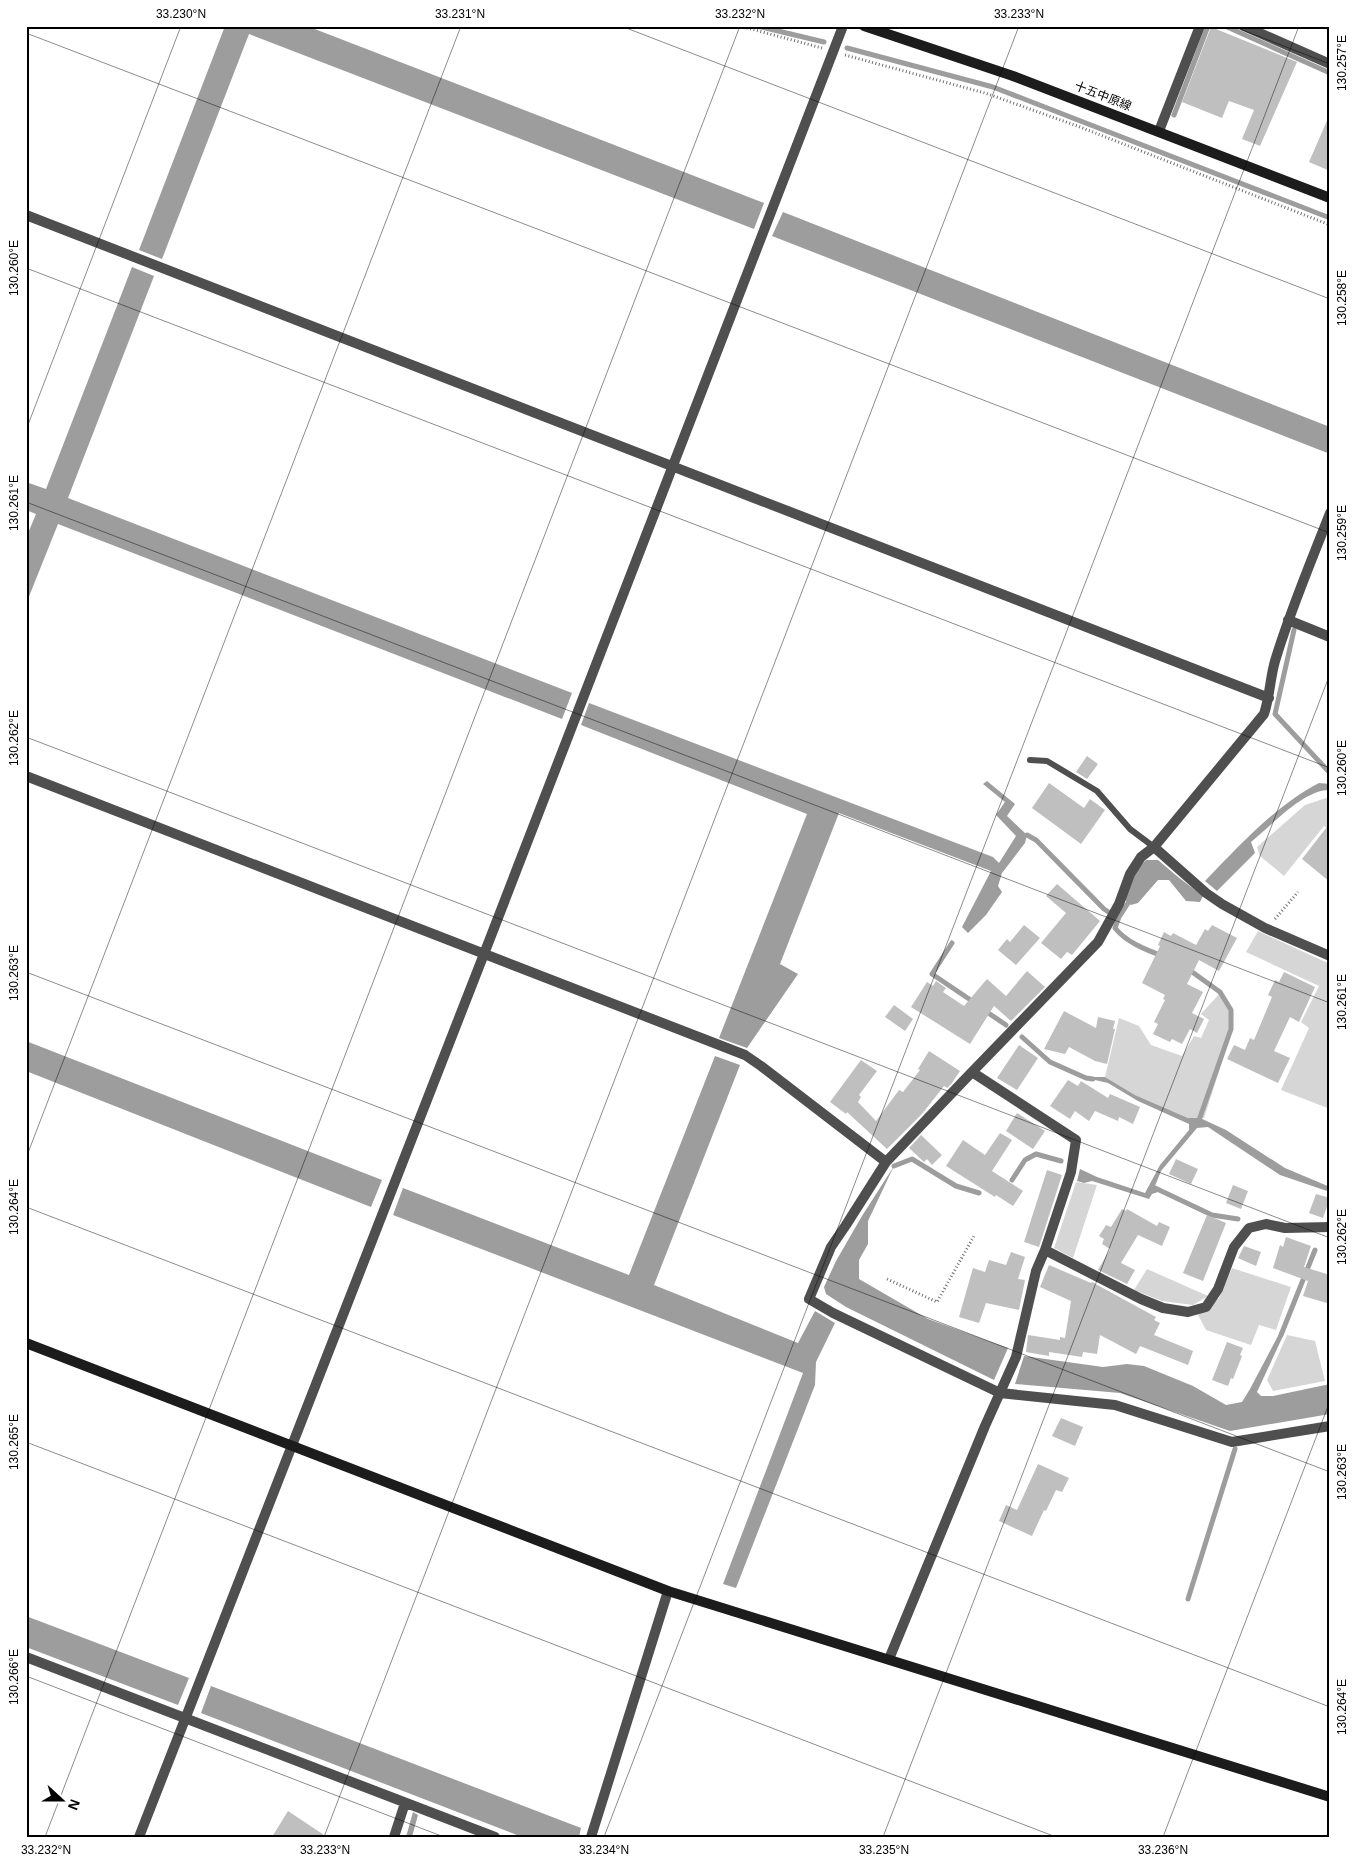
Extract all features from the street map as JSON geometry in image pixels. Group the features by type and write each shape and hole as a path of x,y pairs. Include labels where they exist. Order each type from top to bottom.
{"street":[{"path":"139,1837 484,954 843,26"},
{"name":"十五中原線","path":"864,26 1013,76 1330,198"},
{"path":"1159,131 1200,26"},
{"path":"1244,26 1330,64"},
{"path":"26,215 1269,698"},
{"path":"1330,513 1288,620 1274,663 1269,698 1264,714 1154,848 1141,857 1130,874 1119,904 1098,942 886,1162 831,1247 809,1299 1000,1393 1115,1405 1232,1442 1330,1426"},
{"path":"1288,620 1330,637"},
{"path":"26,776 745,1056 761,1066 886,1162"},
{"path":"1154,848 1206,893 1265,928 1330,956"},
{"path":"889,1659 1016,1358 1036,1272 1046,1250 1071,1172 1076,1140 972,1072"},
{"path":"1046,1250 1141,1299 1163,1308 1188,1312 1206,1307 1218,1289 1234,1247 1249,1228 1266,1224 1285,1228 1330,1227"},
{"path":"26,1343 668,1591 1330,1797"},
{"path":"591,1837 668,1591"},
{"path":"26,1657 495,1837"},
{"path":"394,1837 405,1803"}],"lane":[{"path":"1030,760 1047,761 1096,791 1130,829 1154,848"}],"path":[{"path":"740,26 985,93 1046,114 1330,225"},
{"path":"1265,928 1276,919 1298,892"},
{"path":"887,1279 937,1302 974,1236"}],"shaded area":[{"path":"225,26 307,26 764,203 754,229 249,34 162,259 139,250"},
{"path":"783,212 1330,427 1330,454 772,236"},
{"path":"132,267 154,276 68,498 572,693 562,719 58,524 26,604 26,538 36,514 26,510 26,482 46,489"},
{"path":"589,703 993,857 999,863 1016,836 996,815 1005,802 983,784 987,781 1015,804 1007,816 1027,835 1025,843 1002,873 998,886 1002,892 986,915 968,933 962,927 991,871 839,813 780,964 798,974 747,1048 719,1038 807,814 581,725"},
{"path":"1319,783 1330,784 1330,790 1320,791 1299,802 1251,842 1255,853 1217,891 1205,881 1244,841 1273,815 1287,803"},
{"path":"1326,798 1330,799 1330,831 1324,826 1284,876 1260,856 1257,847 1305,805"},
{"path":"1146,860 1158,860 1203,896 1200,902 1186,901 1169,880 1158,880 1138,903 1131,905 1125,900 1134,873"},
{"path":"1258,931 1330,964 1330,1109 1281,1090 1309,1028 1301,1022 1319,986 1246,952"},
{"path":"1221,992 1232,1009 1233,1028 1204,1118 1188,1118 1135,1095 1105,1077 1119,1018 1139,1026 1151,1045 1182,1056 1194,1036 1201,1038 1209,1020 1201,1014"},
{"path":"26,1041 382,1180 371,1207 26,1071"},
{"path":"715,1056 740,1065 654,1285 798,1343 815,1311 835,1323 816,1362 815,1385 736,1588 723,1584 803,1373 393,1215 403,1188 629,1275"},
{"path":"1105,1077 1135,1095 1188,1118 1200,1118 1226,1130 1285,1168 1330,1187 1330,1192 1280,1175 1208,1127 1197,1128 1161,1171 1155,1186 1161,1191 1152,1194 1149,1199 1092,1181 1084,1183 1077,1181 1080,1169 1097,1177 1145,1193 1160,1165 1189,1130 1189,1124 1138,1101 1108,1083 1086,1078"},
{"path":"894,1166 868,1221 868,1244 859,1260 859,1279 928,1319 1008,1348 994,1380 846,1307 826,1294 824,1287 836,1261"},
{"path":"1076,1182 1097,1185 1073,1258 1054,1248"},
{"path":"1232,1268 1291,1287 1276,1330 1259,1325 1251,1345 1206,1330 1198,1315 1219,1298"},
{"path":"1147,1269 1208,1296 1193,1305 1162,1301 1134,1290"},
{"path":"1279,1334 1283,1336 1257,1392 1261,1396 1273,1396 1330,1384 1330,1414 1230,1431 1120,1393 1015,1384 1024,1356 1103,1367 1127,1364 1144,1366 1193,1386 1226,1405 1242,1402"},
{"path":"1287,1335 1315,1341 1325,1381 1273,1391 1267,1380"},
{"path":"26,1616 189,1678 178,1705 26,1647"},
{"path":"211,1686 581,1828 579,1837 522,1837 201,1713"},
{"path":"413,1812 418,1815 412,1837 406,1837"}],"building":[{"path":"1211,27 1297,62 1260,146 1242,139 1254,110 1229,101 1222,118 1182,102"},
{"path":"1330,116 1330,171 1309,162"},
{"path":"1087,756 1098,764 1087,779 1076,772"},
{"path":"1049,783 1084,808 1090,799 1105,810 1081,844 1032,808"},
{"path":"1330,823 1330,882 1302,859"},
{"path":"1057,884 1100,921 1072,955 1067,952 1061,959 1041,943 1066,913 1046,896"},
{"path":"1024,925 1040,938 1016,965 998,950 1007,939 1010,942"},
{"path":"1212,925 1237,938 1219,971 1199,960 1187,984 1203,992 1192,1013 1204,1019 1197,1033 1190,1029 1182,1044 1172,1039 1170,1042 1153,1034 1158,1024 1154,1022 1165,1000 1163,999 1165,995 1142,983 1160,946 1158,945 1164,932 1171,936 1173,933 1196,945 1205,929 1208,931"},
{"path":"1027,971 1045,987 1011,1021 994,1006 970,1044 911,1007 927,982 933,986 936,981 946,988 943,992 964,1006 987,979 1006,996"},
{"path":"1284,972 1315,987 1299,1022 1290,1017 1274,1051 1290,1058 1278,1083 1227,1059 1234,1045 1245,1050 1250,1038 1254,1040 1272,997 1268,995 1275,980 1279,982"},
{"path":"894,1005 913,1019 905,1031 885,1017"},
{"path":"1064,1011 1096,1028 1098,1017 1115,1021 1107,1064 1095,1061 1069,1047 1065,1054 1044,1049"},
{"path":"1019,1045 1038,1058 1017,1090 997,1078"},
{"path":"929,1051 960,1071 952,1083 947,1088 944,1086 922,1114 887,1149 847,1112 846,1114 830,1102 861,1060 877,1071 859,1095 861,1097 858,1102 876,1121 899,1090 903,1092 920,1070 918,1069"},
{"path":"1068,1080 1078,1086 1081,1081 1108,1098 1110,1094 1140,1107 1133,1124 1119,1117 1118,1121 1095,1111 1089,1121 1075,1111 1070,1119 1050,1106"},
{"path":"1017,1113 1045,1131 1033,1149 1006,1131"},
{"path":"1000,1133 1012,1140 992,1171 1023,1191 1013,1206 946,1166 963,1140 985,1155"},
{"path":"921,1135 942,1155 932,1165 927,1159 924,1162 909,1148"},
{"path":"1176,1159 1198,1169 1191,1184 1169,1174"},
{"path":"1047,1170 1062,1175 1039,1247 1024,1242"},
{"path":"1233,1185 1248,1191 1241,1209 1226,1203"},
{"path":"1316,1194 1330,1198 1323,1218 1309,1213"},
{"path":"1122,1209 1126,1211 1127,1209 1157,1226 1159,1222 1170,1227 1162,1246 1138,1235 1121,1263 1135,1270 1127,1284 1098,1270 1110,1249 1102,1244 1104,1239 1099,1236 1106,1225 1111,1227"},
{"path":"1207,1215 1226,1223 1203,1281 1183,1273"},
{"path":"1286,1237 1311,1246 1304,1267 1330,1275 1330,1304 1303,1296 1308,1281 1273,1268 1280,1245 1283,1247"},
{"path":"1244,1246 1261,1252 1256,1266 1238,1258"},
{"path":"1011,1252 1025,1257 1018,1279 1025,1280 1019,1310 986,1303 979,1323 959,1317 973,1268 985,1272 989,1260 1006,1265"},
{"path":"1049,1265 1092,1282 1156,1317 1154,1320 1160,1323 1154,1335 1193,1351 1188,1365 1140,1346 1136,1354 1100,1335 1097,1354 1083,1352 1082,1357 1049,1352 1049,1356 1026,1352 1028,1335 1060,1340 1060,1337 1065,1338 1071,1301 1040,1287"},
{"path":"1227,1342 1243,1348 1240,1355 1242,1356 1233,1379 1231,1378 1228,1386 1212,1380"},
{"path":"1061,1418 1083,1427 1075,1446 1052,1436"},
{"path":"1038,1464 1069,1478 1062,1492 1056,1490 1032,1536 999,1521 1006,1505 1017,1510"},
{"path":"288,1811 327,1837 272,1837"}],"waterway":[{"path":"757,26 824,42"},
{"path":"1174,115 1208,26"},
{"path":"1225,26 1330,73"},
{"path":"847,48 993,87 1330,218"},
{"path":"1294,630 1275,714 1330,773"},
{"path":"1027,835 1036,840 1110,913"},
{"path":"1132,897 1119,917 1115,928 1131,941 1163,956"},
{"path":"952,943 932,974 975,1003"},
{"path":"1188,969 1220,992 1231,1010 1231,1029 1198,1123"},
{"path":"984,1010 1006,1025"},
{"path":"1022,1037 1050,1062 1086,1078 1093,1079"},
{"path":"1012,1180 1025,1160 1036,1154 1061,1161"},
{"path":"894,1166 912,1159 956,1186 979,1193"},
{"path":"1155,1188 1212,1215 1238,1219"},
{"path":"1281,1335 1315,1250"},
{"path":"1188,1599 1235,1449"}]}
